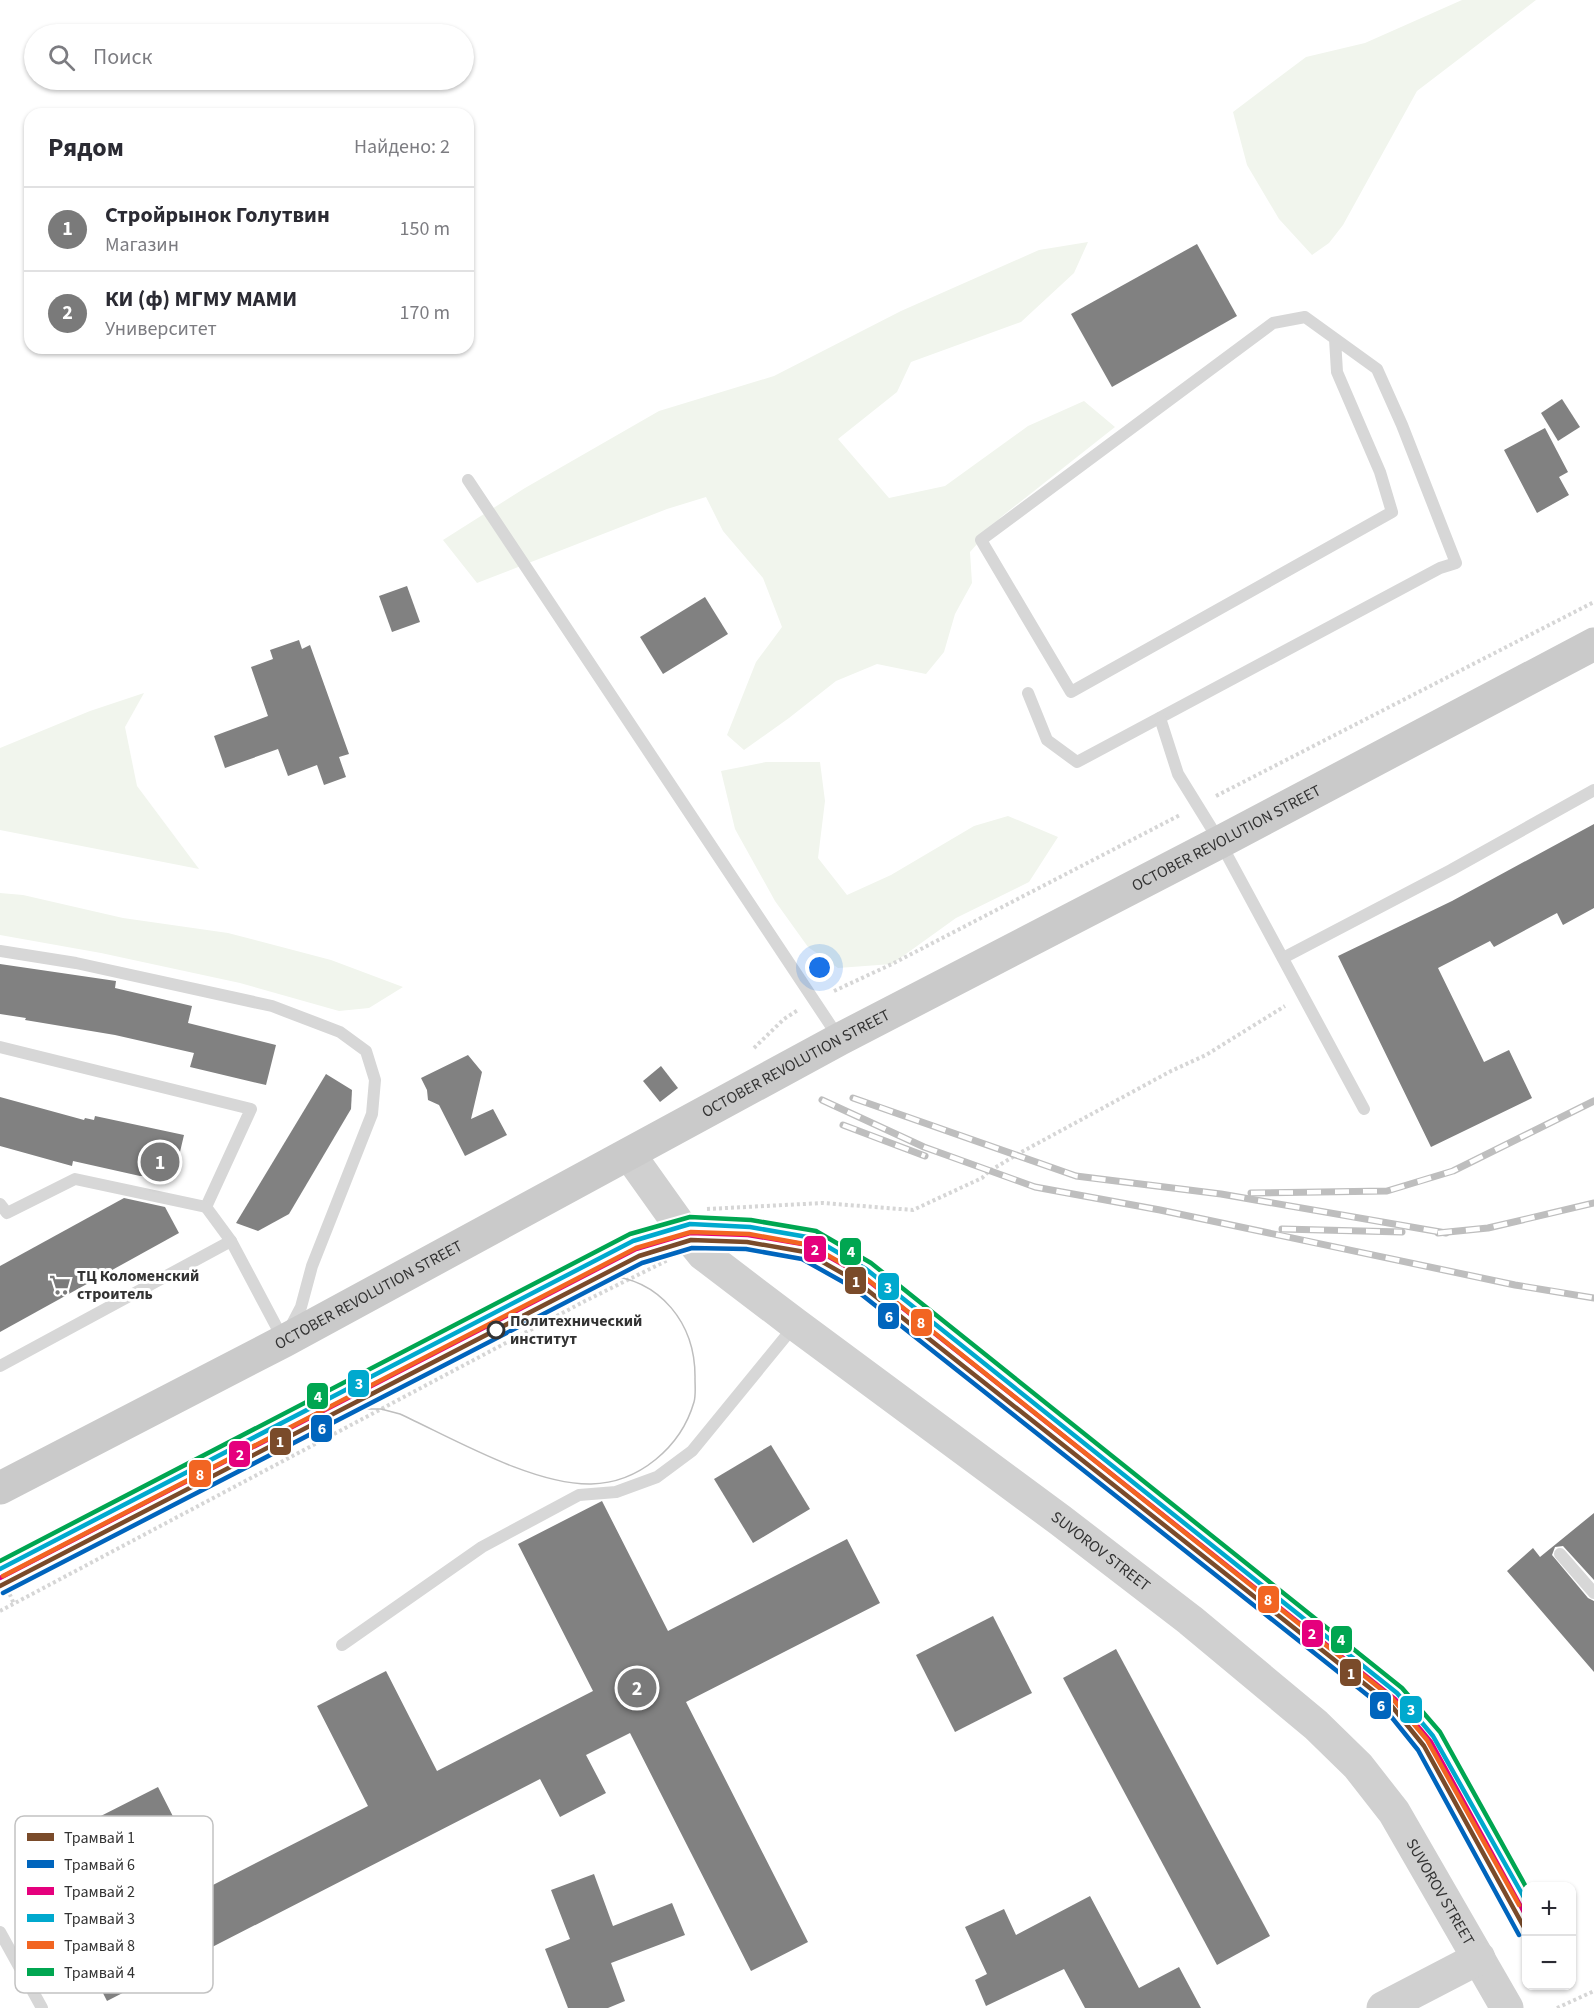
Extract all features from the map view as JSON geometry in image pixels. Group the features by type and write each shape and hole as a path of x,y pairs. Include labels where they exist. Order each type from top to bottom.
{"main road":[{"name":"OCTOBER REVOLUTION STREET","path":"0,1488 284,1341 840,1039 1220,842 1594,644"}],"street":[{"name":"SUVOROV STREET","path":"629,1154 703,1254 1060,1520 1181,1613 1316,1725 1358,1766 1394,1812 1507,2008"},
{"path":"1383,2008 1479,1958"}],"lane":[{"path":"1028,693 1047,740 1077,762 1440,568 1456,562 1402,425 1377,369 1305,317 1273,323 981,540 1071,692 1392,512 1380,472 1337,372 1335,339"},
{"path":"468,480 840,1039"},
{"path":"1160,718 1178,774 1220,842 1364,1109"},
{"path":"1283,958 1450,870 1594,790"},
{"path":"0,951 76,963 272,1006 340,1032 366,1051 375,1080 372,1114 312,1266 301,1307 284,1341"},
{"path":"0,1047 251,1109 206,1207"},
{"path":"0,1204 7,1213 75,1179 206,1207 231,1241 284,1341"},
{"path":"0,1366 231,1241"},
{"path":"342,1645 482,1547 579,1495 616,1492 657,1477 692,1450 795,1324"},
{"path":"1560,1554 1594,1593"},
{"path":"0,1932 15,1959"},
{"path":"34,1993 42,2008"}],"path":[{"path":"670,1211 823,1203 913,1210 982,1178 988,1172 1037,1144 1171,1071 1206,1055 1303,995"},
{"path":"0,1611 585,1301 674,1257"},
{"path":"0,1572 14,1604"},
{"path":"1557,2008 1594,1991"}],"shaded area":[{"path":"1462,0 1536,0 1417,91 1343,225 1329,243 1312,255 1279,219 1247,165 1233,112 1306,57 1365,43"},
{"path":"1088,242 1074,273 1021,322 911,362 897,392 838,439 889,498 945,486 1028,426 1084,401 1115,427 1001,517 970,552 972,583 955,614 944,652 926,674 877,664 836,681 744,750 727,735 756,662 782,627 763,578 723,531 706,497 667,509 477,583 443,540 525,488 659,411 774,376 901,311 1039,250"},
{"path":"144,693 125,727 137,786 199,869 0,830 0,748 90,711"},
{"path":"766,762 820,762 825,801 818,858 847,895 891,875 974,826 1008,816 1058,837 1029,882 956,918 892,964 838,968 808,947 775,901 735,829 721,771"},
{"path":"0,893 23,895 123,918 228,933 331,960 403,987 369,1008 339,1011 240,983 101,953 0,935"}],"building":[{"path":"1197,244 1237,316 1112,387 1071,314"},
{"path":"1562,399 1580,427 1558,441 1541,413"},
{"path":"1545,428 1568,472 1559,477 1569,495 1537,513 1504,450"},
{"path":"407,586 420,622 392,632 379,596"},
{"path":"705,597 728,634 663,674 640,637"},
{"path":"299,640 302,649 310,645 349,754 339,757 346,777 324,785 317,765 288,776 278,749 225,768 214,736 268,716 251,667 273,659 270,650"},
{"path":"1594,824 1594,908 1563,925 1557,913 1494,947 1490,941 1438,968 1484,1062 1509,1050 1532,1098 1431,1147 1338,956 1452,901"},
{"path":"0,964 116,981 115,988 192,1006 188,1023 276,1045 266,1085 190,1067 194,1053 115,1035 0,1014"},
{"path":"468,1055 482,1072 471,1119 493,1109 507,1135 465,1156 439,1105 428,1100 427,1090 421,1078"},
{"path":"661,1066 678,1088 660,1102 643,1081"},
{"path":"326,1074 352,1090 351,1109 289,1214 258,1231 236,1223"},
{"path":"0,1097 84,1120 85,1118 94,1120 95,1116 184,1135 175,1173 140,1176 73,1161 72,1166 0,1146"},
{"path":"124,1198 165,1207 179,1233 0,1332 0,1266"},
{"path":"771,1445 810,1509 753,1543 714,1479"},
{"path":"602,1501 668,1631 847,1539 880,1603 686,1702 808,1942 751,1971 630,1733 586,1755 606,1793 560,1817 540,1779 213,1947 213,1885 368,1806 317,1706 386,1671 437,1771 593,1691 518,1544"},
{"path":"1594,1513 1594,1580 1563,1546 1555,1547 1552,1555 1588,1598 1594,1601 1594,1672 1507,1571 1533,1548 1540,1557"},
{"path":"993,1616 1032,1693 955,1732 916,1655"},
{"path":"1116,1649 1270,1936 1217,1965 1063,1678"},
{"path":"158,1787 173,1816 101,1816"},
{"path":"594,1874 613,1926 672,1903 685,1935 611,1963 625,2001 608,2008 568,2008 545,1949 570,1939 551,1890"},
{"path":"1090,1896 1139,1988 1179,1967 1201,2008 1085,2008 1064,1969 986,2006 975,1980 987,1974 965,1927 1004,1909 1016,1935"},
{"path":"103,1993 123,1993 107,2001"}],"tram line":[{"name":"4","path":"0,1561 630,1234 690,1217 751,1220 816,1231 871,1263 1402,1688 1440,1732 1523,1882"},
{"name":"3","path":"0,1569 633,1241 690,1224 750,1227 813,1238 866,1269 1397,1693 1433,1736 1522,1894"},
{"name":"8","path":"3,1576 636,1248 691,1232 749,1234 810,1245 862,1275 1392,1698 1427,1740 1519,1905"},
{"name":"2","path":"0,1578 636,1249 690,1233 748,1235 808,1245 861,1275 1395,1699 1431,1742 1522,1909"},
{"name":"1","path":"0,1586 639,1256 691,1240 747,1242 805,1252 856,1281 1390,1704 1424,1746 1522,1924"},
{"name":"6","path":"3,1593 642,1263 692,1248 746,1249 802,1259 852,1287 1385,1709 1418,1750 1519,1935"},
{"path":"342,1409 381,1409 400,1414 494,1459 544,1477 568,1482 591,1484 609,1482 626,1477 656,1460 679,1434 694,1402 694,1359 682,1323 658,1295 624,1278 597,1275 546,1286"}],"railway":[{"path":"853,1098 1076,1176 1221,1194 1446,1233"},
{"path":"822,1100 924,1147 1035,1187 1160,1210 1515,1285 1594,1298"},
{"path":"1251,1193 1387,1191 1453,1171 1594,1101"},
{"path":"843,1125 925,1156"},
{"path":"1438,1233 1488,1228 1594,1203"},
{"path":"1282,1229 1402,1232"}],"place":[{"name":"Стройрынок Голутвин","path":"160,1162"},
{"name":"ТЦ Коломенский строитель","path":"60,1285"},
{"name":"Политехнический институт","path":"496,1330"},
{"name":"КИ (ф) МГМУ МАМИ","path":"637,1688"}]}
